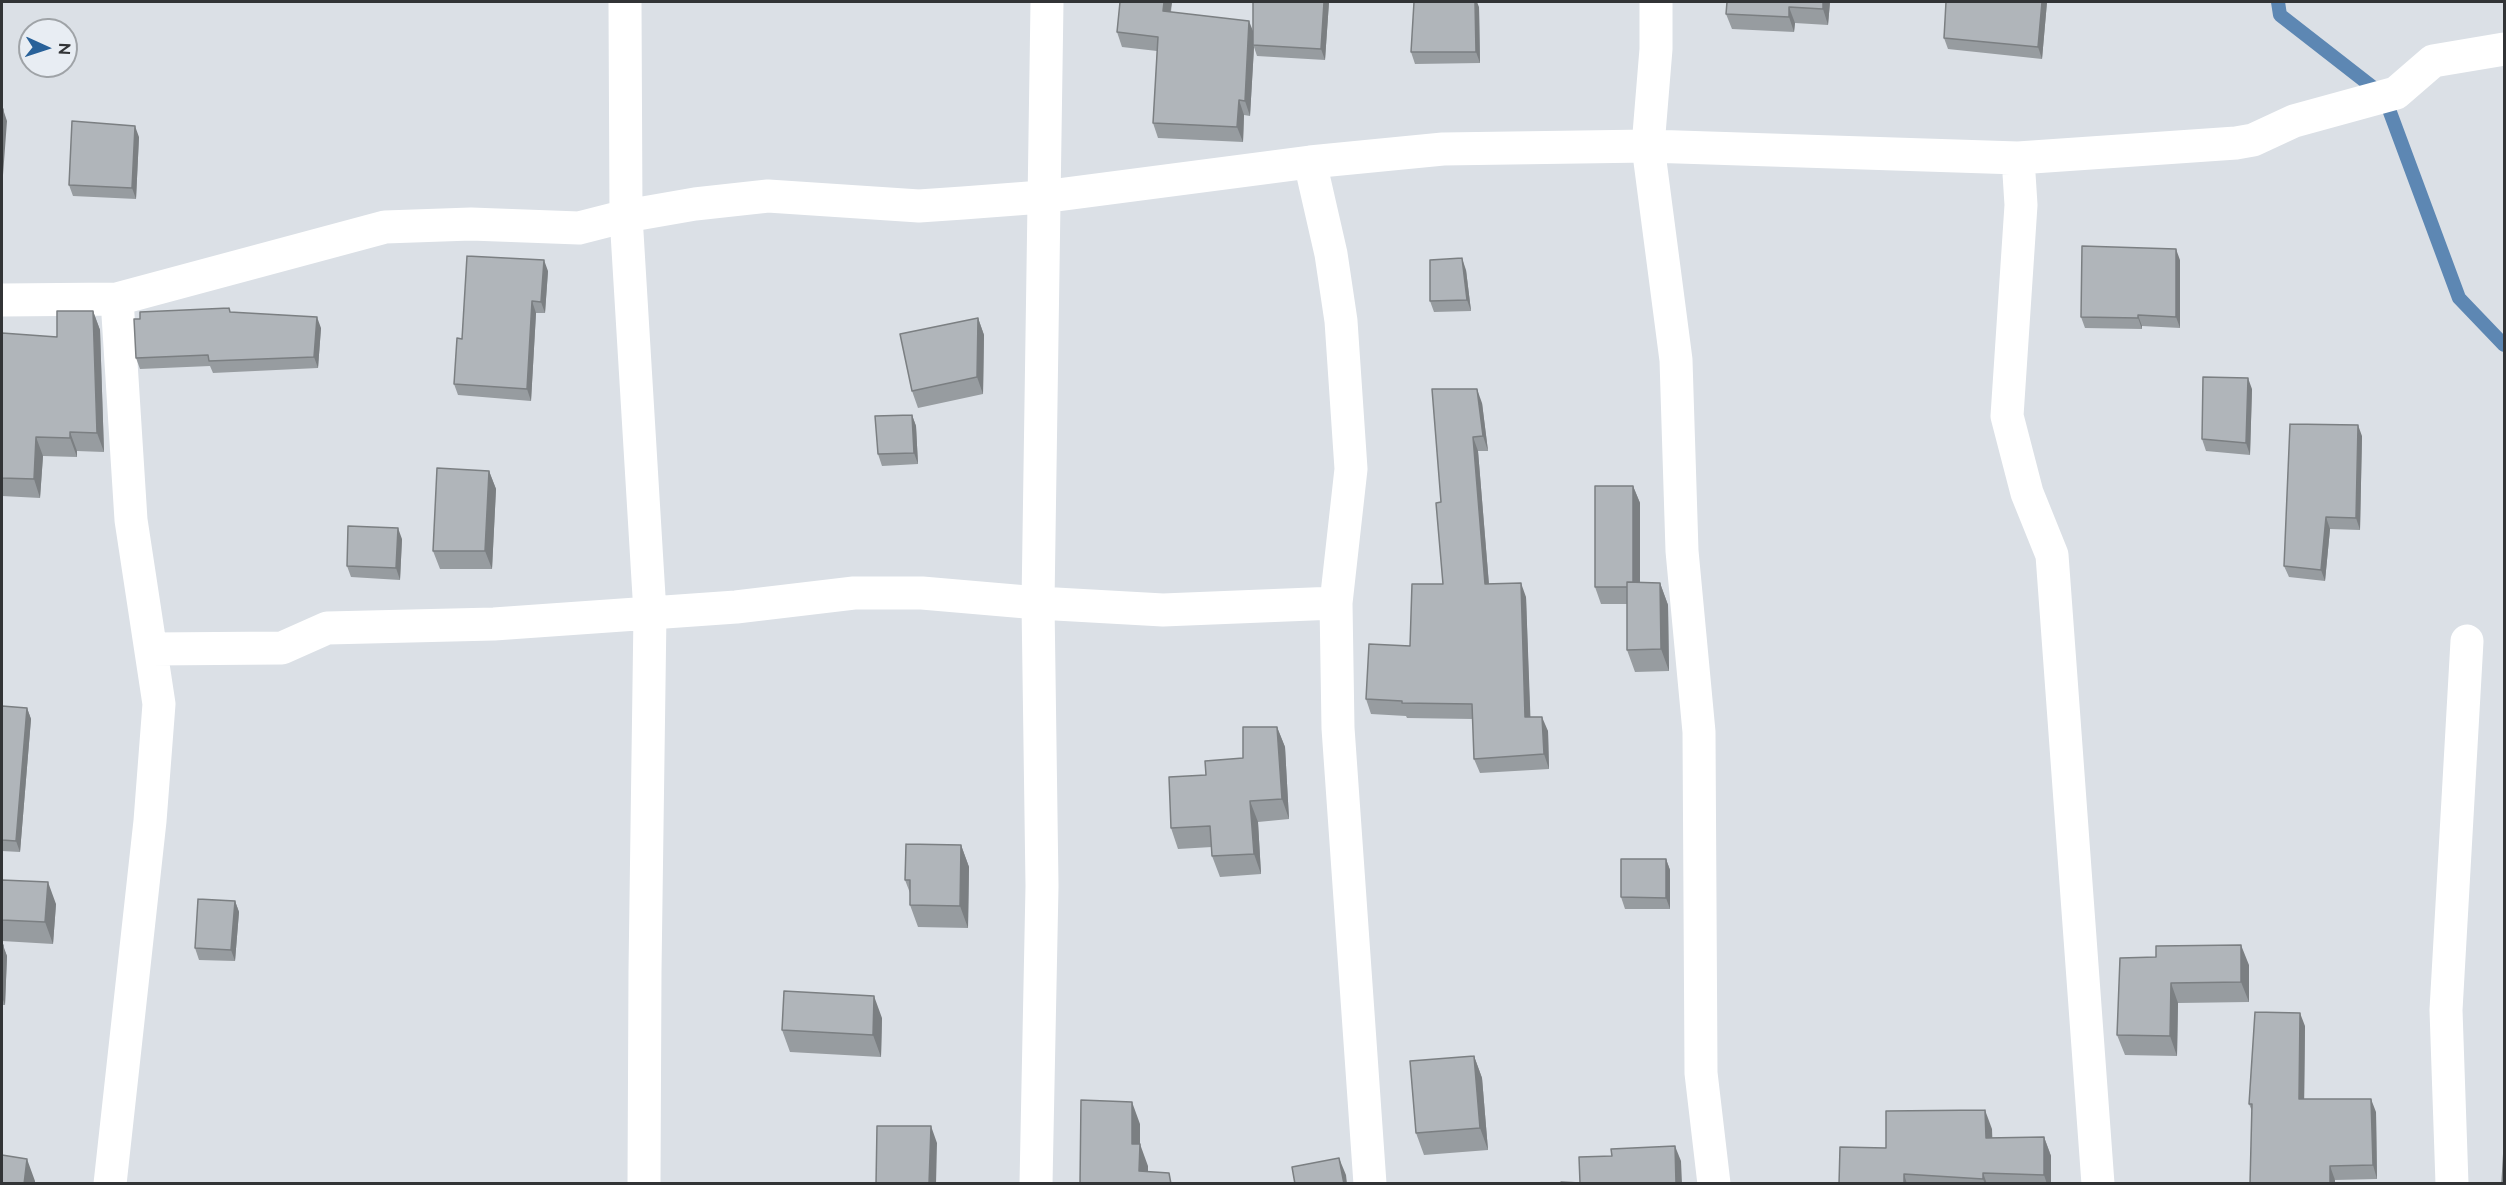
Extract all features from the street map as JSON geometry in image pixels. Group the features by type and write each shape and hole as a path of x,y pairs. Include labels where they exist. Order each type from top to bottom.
{"street":[{"path":"626,2 626,216 650,613 644,1184"},
{"path":"1036,1184 1042,886 1038,603 1042,197 1047,2"},
{"path":"1656,2 1656,49 1648,146 1676,360 1682,551 1699,732 1701,1073 1714,1184"},
{"path":"2,300 117,299 385,227 471,224 579,228 626,216 695,204 768,196 919,206 1042,197 1310,162 1443,149 1648,146 2018,158 2253,140 2294,121 2396,93 2433,61 2505,49"},
{"path":"2018,158 2021,205 2007,416 2027,493 2052,555 2098,1184"},
{"path":"1310,162 1331,254 1341,321 1351,469 1336,603 1338,728 1370,1184"},
{"path":"110,1184 150,821 159,704 131,520 117,299"},
{"path":"151,648 282,648 327,628 494,624 736,608 854,593 922,593 1038,603 1163,610 1336,603"},
{"path":"2452,1184 2446,1010 2467,641"}],"building":[{"path":"1120,2 1164,2 1163,11 1249,21 1245,101 1239,100 1237,127 1153,123 1158,37 1117,32"},
{"path":"1253,2 1324,2 1321,49 1253,45"},
{"path":"1414,2 1475,2 1476,52 1411,52"},
{"path":"1727,2 1823,2 1823,9 1789,7 1789,17 1726,14"},
{"path":"1946,2 2042,2 2038,47 1944,38"},
{"path":"72,121 135,126 132,188 69,185"},
{"path":"2082,246 2176,249 2176,317 2138,315 2138,318 2081,317"},
{"path":"467,256 544,260 541,302 532,301 527,389 454,384 457,338 462,339"},
{"path":"1462,258 1467,300 1430,301 1430,260"},
{"path":"229,308 230,312 317,317 314,357 209,361 208,355 136,358 134,319 140,319 140,312"},
{"path":"57,311 93,311 97,433 70,432 70,438 36,437 34,479 2,478 2,333 57,337"},
{"path":"978,318 977,377 912,391 900,334"},
{"path":"2203,377 2248,378 2246,443 2202,439"},
{"path":"1432,389 1477,389 1483,436 1473,437 1485,584 1521,583 1525,717 1542,717 1544,754 1474,759 1472,704 1402,703 1402,701 1366,699 1369,644 1410,646 1412,584 1443,584 1436,503 1441,502"},
{"path":"912,415 914,453 878,454 875,416"},
{"path":"2290,424 2358,425 2356,518 2326,517 2321,570 2284,566"},
{"path":"437,468 489,471 485,551 433,551"},
{"path":"1595,486 1633,486 1633,582 1627,582 1627,587 1595,587"},
{"path":"348,526 398,528 396,568 347,566"},
{"path":"1627,582 1660,583 1661,649 1627,650"},
{"path":"2,706 27,708 16,841 2,840"},
{"path":"1243,727 1277,727 1282,799 1250,801 1254,854 1212,856 1210,826 1171,828 1169,777 1206,775 1205,761 1243,758"},
{"path":"906,844 961,845 960,906 910,905 910,880 905,880"},
{"path":"1621,859 1666,859 1666,898 1621,897"},
{"path":"2,880 48,882 45,922 2,920"},
{"path":"198,899 235,901 231,950 195,948"},
{"path":"2241,945 2241,982 2171,983 2170,1036 2117,1035 2120,958 2156,957 2156,946"},
{"path":"784,991 874,996 873,1035 782,1030"},
{"path":"2255,1012 2300,1013 2299,1099 2371,1099 2373,1165 2330,1166 2330,1184 2250,1184 2252,1104 2249,1104"},
{"path":"1474,1056 1480,1128 1416,1133 1410,1061"},
{"path":"1081,1100 1132,1102 1132,1144 1140,1144 1139,1171 1169,1173 1171,1184 1080,1184"},
{"path":"1985,1110 1986,1138 2044,1137 2044,1175 1983,1173 1983,1179 1904,1174 1904,1184 1839,1184 1840,1147 1886,1148 1886,1111"},
{"path":"877,1126 931,1126 929,1184 876,1184"},
{"path":"2505,1132 2505,1184 2502,1184"},
{"path":"1675,1146 1676,1184 1561,1184 1561,1182 1580,1183 1579,1157 1612,1156 1611,1149"},
{"path":"2,1155 27,1159 24,1184 2,1184"},
{"path":"1339,1158 1344,1184 1295,1184 1292,1167"}],"waterway":[{"path":"2278,2 2280,15 2384,96 2459,298 2504,345"}]}
